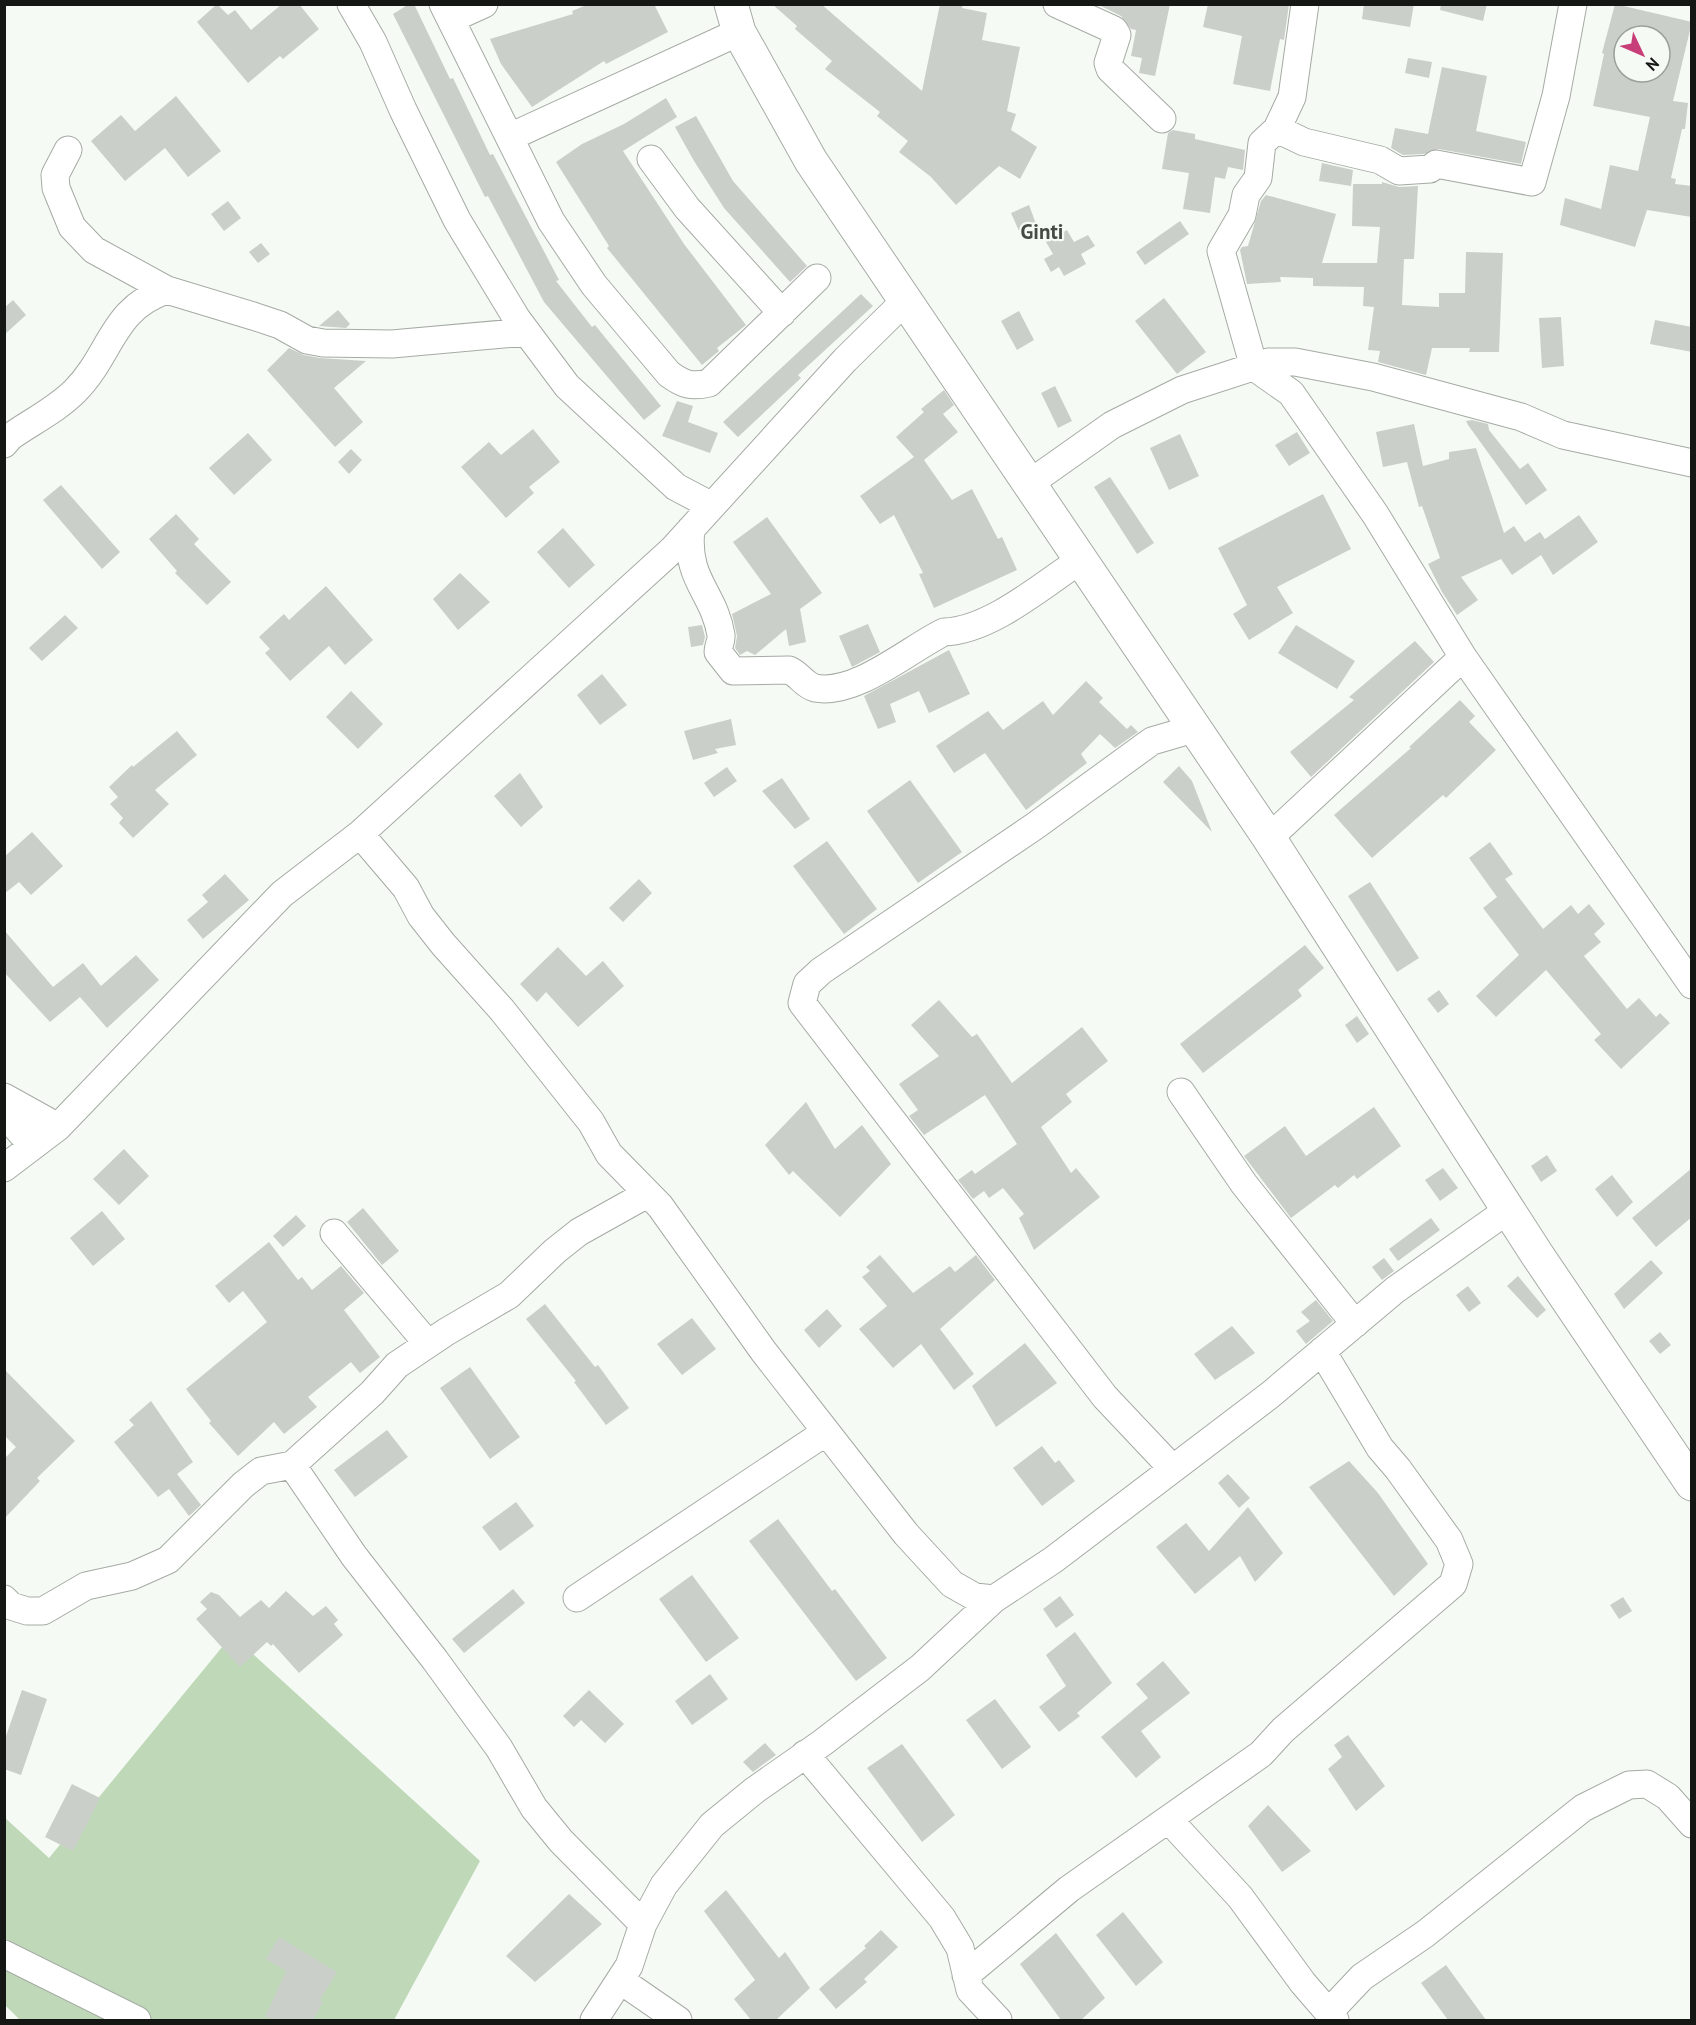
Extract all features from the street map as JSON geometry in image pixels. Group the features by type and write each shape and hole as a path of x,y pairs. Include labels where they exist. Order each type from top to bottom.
{"main road":[{"path":"735,18 812,161 904,302 1082,559 1193,729 1269,838 1508,1210 1692,1484"}],"street":[{"path":"351,4 373,42 403,110 457,220 493,283 526,332 567,386 650,465 676,487 712,506"},
{"path":"484,4 447,12 552,221 594,285 669,374 682,384 694,387 709,383 817,278"},
{"path":"1057,4 1114,30 1117,34 1108,63 1110,69 1162,119"},
{"path":"1305,4 1292,97 1277,129 1262,143 1258,178 1246,195 1242,215 1221,251 1254,367 1291,393 1375,514 1463,657 1692,985"},
{"path":"1277,129 1304,142 1380,160 1399,171 1430,168 1436,164 1532,182 1556,96 1573,4"},
{"path":"510,137 735,18"},
{"path":"68,150 55,175 56,188 72,227 94,250 166,291 253,316 280,325 307,340 323,343 392,344 471,335 526,332"},
{"path":"651,159 687,208 782,313"},
{"path":"4,444 10,437 76,390 126,315 140,302 166,291"},
{"path":"4,1168 58,1127 258,916 282,894 360,834 634,585 691,529 837,368 904,302"},
{"path":"1030,483 1112,425 1182,390 1268,362 1294,362 1373,377 1509,414 1563,435 1692,463"},
{"path":"1291,393 1294,362"},
{"path":"691,529 690,556 693,568 711,604 722,637 718,652 728,668 733,671 789,670 795,672 807,685 822,688 849,685 938,636 958,632 995,616 1082,559"},
{"path":"1269,838 1463,657"},
{"path":"1172,1468 1105,1397 802,1003 807,984 821,971 1035,826 1152,741 1193,729"},
{"path":"360,834 406,888 421,916 443,944 502,1010 591,1122 609,1154 660,1206 751,1334 906,1534 952,1584 975,1597 994,1599"},
{"path":"1181,1092 1251,1193 1355,1324"},
{"path":"4,1097 58,1127"},
{"path":"4,1114 33,1146"},
{"path":"4,1599 11,1605 27,1611 43,1611 86,1586 132,1576 168,1560 243,1485 261,1471 292,1465 372,1393 397,1365 509,1295 555,1251 579,1232 646,1194"},
{"path":"594,2020 629,1966 644,1923 664,1885 712,1825 920,1668 994,1599 1053,1560 1269,1395 1395,1290 1508,1210"},
{"path":"334,1233 428,1344"},
{"path":"966,1975 1069,1889 1261,1754 1283,1730 1448,1590 1456,1577 1458,1564 1449,1540 1398,1469 1380,1448 1322,1351"},
{"path":"577,1598 826,1432"},
{"path":"292,1465 354,1556 435,1660 499,1748 534,1808 561,1841 644,1923"},
{"path":"805,1754 942,1918 960,1948 970,1990 998,2020"},
{"path":"1169,1820 1240,1897 1331,2017 1362,1977 1425,1934 1583,1808 1629,1785 1647,1784 1668,1797 1692,1824"},
{"path":"4,1954 137,2020"},
{"path":"620,1980 678,2020"}],"green space":[{"path":"232,1635 480,1861 394,2020 20,2020 5,2005 4,1817 49,1858"}],"building":[{"path":"217,4 228,15 235,10 251,30 282,4 299,4 319,29 283,59 280,56 248,83 197,22"},
{"path":"409,4 414,4 450,79 453,78 490,155 493,154 559,280 556,281 592,327 595,325 661,406 644,420 544,302 488,196 485,197 393,14"},
{"path":"589,4 654,4 668,32 606,64 604,61 532,107 501,64 490,39 573,14 572,11"},
{"path":"772,4 821,4 922,91 940,4 963,4 962,8 987,13 982,40 1020,47 1007,111 1016,114 1011,130 1037,147 1020,179 999,166 956,205 931,177 899,152 908,141 877,116 880,112 825,69 832,61 795,29 797,26"},
{"path":"1097,4 1170,4 1155,76 1139,73 1142,58 1131,56 1136,30 1131,29 1121,16"},
{"path":"1208,4 1289,4 1284,40 1280,39 1270,91 1233,84 1242,36 1203,27"},
{"path":"1364,4 1414,4 1410,27 1362,19"},
{"path":"1441,4 1487,4 1483,21 1440,10"},
{"path":"1615,4 1692,22 1673,101 1688,103 1685,129 1682,129 1671,178 1676,179 1675,184 1692,186 1692,217 1647,210 1635,247 1560,225 1565,198 1601,209 1610,165 1638,171 1650,117 1593,106 1604,54 1602,53"},
{"path":"1408,58 1432,62 1429,78 1405,73"},
{"path":"1442,67 1487,76 1476,131 1526,142 1521,164 1439,149 1424,154 1403,155 1391,148 1395,128 1428,134"},
{"path":"176,96 221,151 188,177 165,148 125,181 91,141 121,115 135,131"},
{"path":"666,98 677,117 623,151 684,244 746,325 717,348 719,351 702,365 607,248 609,246 556,162 582,144 624,124"},
{"path":"696,116 733,181 807,266 790,282 724,208 694,161 675,127"},
{"path":"1173,130 1195,134 1195,139 1245,150 1243,170 1228,167 1225,179 1215,177 1210,213 1183,209 1189,173 1162,169 1168,133"},
{"path":"1322,163 1353,170 1351,186 1319,181"},
{"path":"1382,182 1399,187 1418,186 1414,259 1404,259 1402,305 1439,307 1439,293 1465,293 1466,252 1503,253 1499,352 1469,352 1470,348 1432,348 1426,375 1378,362 1380,351 1368,350 1374,307 1363,306 1364,287 1313,286 1313,278 1280,277 1281,282 1247,284 1240,250 1248,246 1261,201 1266,195 1336,214 1322,263 1377,263 1380,227 1352,226 1353,184 1382,184"},
{"path":"228,201 241,218 224,231 211,214"},
{"path":"1029,205 1036,224 1019,231 1011,213"},
{"path":"1180,221 1189,234 1145,265 1136,252"},
{"path":"1067,230 1074,242 1088,235 1095,246 1081,254 1086,264 1064,276 1059,267 1051,272 1044,259 1053,254 1046,242"},
{"path":"261,243 270,254 258,263 249,252"},
{"path":"861,294 873,306 798,375 801,378 738,437 723,422"},
{"path":"1164,298 1206,352 1177,374 1135,321"},
{"path":"13,300 26,315 4,335 4,308"},
{"path":"338,310 350,324 346,328 319,326"},
{"path":"1019,311 1034,340 1017,350 1001,321"},
{"path":"1561,317 1564,366 1542,368 1539,318"},
{"path":"1655,320 1692,327 1692,352 1650,344"},
{"path":"289,348 304,355 320,358 366,361 334,388 363,422 335,447 267,370"},
{"path":"1055,386 1072,421 1058,428 1041,393"},
{"path":"944,390 954,405 943,414 958,432 924,460 952,500 972,489 998,539 1002,537 1017,570 934,608 919,574 923,573 894,515 880,524 860,496 914,457 896,437 924,412 921,409"},
{"path":"677,401 693,406 688,422 718,433 710,453 662,436"},
{"path":"1472,420 1488,424 1489,430 1520,469 1528,463 1547,490 1526,505 1466,421"},
{"path":"1414,424 1423,466 1449,459 1449,452 1476,448 1504,533 1514,526 1525,542 1540,532 1545,539 1579,515 1598,542 1553,575 1541,555 1512,575 1501,559 1461,577 1478,600 1457,615 1428,564 1440,558 1422,506 1419,507 1407,462 1383,467 1376,432"},
{"path":"533,429 560,462 529,487 534,493 506,518 461,467 489,442 501,455"},
{"path":"1297,432 1310,453 1289,466 1275,445"},
{"path":"248,433 272,460 234,495 209,468"},
{"path":"1180,434 1199,476 1169,490 1150,448"},
{"path":"351,449 362,460 349,474 338,462"},
{"path":"1110,477 1154,543 1137,554 1094,487"},
{"path":"61,485 120,552 102,569 43,500"},
{"path":"1323,494 1351,549 1277,587 1293,613 1249,640 1233,614 1247,605 1218,548"},
{"path":"176,514 199,539 194,544 231,582 207,605 175,573 177,571 149,539"},
{"path":"767,517 822,593 800,609 806,642 789,646 786,629 755,655 747,651 740,655 735,648 737,636 732,614 771,594 733,542"},
{"path":"563,528 595,565 569,588 537,552"},
{"path":"460,573 490,602 458,630 433,599"},
{"path":"326,586 373,640 345,665 329,646 290,681 265,653 270,649 259,637 284,614 289,620"},
{"path":"65,615 78,628 42,661 29,648"},
{"path":"868,624 880,652 852,667 839,636"},
{"path":"702,625 705,637 703,645 691,647 688,627"},
{"path":"1296,625 1355,661 1337,689 1278,653"},
{"path":"1415,641 1434,662 1311,777 1290,752 1354,700 1349,697"},
{"path":"949,650 970,694 929,713 919,691 890,704 896,722 878,729 864,696"},
{"path":"602,674 627,705 600,725 577,695"},
{"path":"1086,681 1103,698 1099,702 1127,729 1131,725 1138,732 1115,748 1100,734 1081,754 1087,763 1026,810 985,753 954,773 936,746 988,711 1003,730 1043,701 1053,715"},
{"path":"351,691 383,724 358,749 326,717"},
{"path":"1460,700 1475,716 1469,722 1496,750 1446,798 1443,795 1372,858 1334,815 1411,748 1409,747"},
{"path":"731,719 736,745 715,749 718,753 693,760 684,731"},
{"path":"177,731 197,755 155,790 169,804 133,838 119,823 123,818 110,804 118,797 109,787 132,765 133,767"},
{"path":"1179,766 1192,781 1212,832 1163,782"},
{"path":"727,767 737,781 714,797 704,783"},
{"path":"520,773 543,807 521,827 494,796"},
{"path":"782,778 810,819 795,829 762,791"},
{"path":"910,780 962,852 918,883 867,811"},
{"path":"32,832 63,866 31,895 19,882 4,894 4,857"},
{"path":"827,841 877,909 844,934 793,866"},
{"path":"1490,842 1513,874 1505,879 1543,929 1571,905 1578,914 1589,904 1605,924 1594,934 1601,942 1584,956 1627,1009 1639,998 1656,1017 1660,1013 1670,1023 1621,1069 1594,1040 1601,1034 1546,970 1496,1017 1476,996 1519,955 1483,908 1497,897 1469,858"},
{"path":"225,874 249,900 203,939 187,920 208,902 202,895"},
{"path":"639,879 652,893 623,922 609,908"},
{"path":"1370,882 1419,958 1397,972 1348,896"},
{"path":"4,930 53,987 83,963 101,986 136,955 159,980 107,1028 80,997 50,1022 4,972"},
{"path":"1305,945 1324,968 1298,990 1302,996 1203,1073 1180,1044"},
{"path":"558,947 586,976 603,961 624,986 578,1027 546,992 537,1002 520,984"},
{"path":"1439,990 1449,1004 1438,1013 1427,999"},
{"path":"939,1000 972,1037 977,1034 1012,1083 1082,1027 1108,1061 1066,1094 1072,1102 1041,1127 1071,1173 1076,1168 1100,1197 1034,1250 1019,1218 1024,1214 1003,1188 989,1198 984,1191 973,1199 958,1180 972,1170 975,1174 1017,1144 985,1095 924,1135 909,1116 918,1110 899,1084 939,1056 911,1025"},
{"path":"1357,1016 1369,1034 1357,1043 1345,1025"},
{"path":"806,1102 835,1149 862,1125 891,1164 840,1217 793,1171 789,1175 765,1145"},
{"path":"1374,1107 1401,1146 1357,1179 1354,1175 1338,1188 1335,1185 1291,1218 1244,1156 1285,1126 1306,1156"},
{"path":"124,1149 149,1176 119,1205 93,1179"},
{"path":"1547,1155 1557,1171 1541,1182 1531,1166"},
{"path":"1443,1168 1458,1188 1440,1201 1425,1180"},
{"path":"1692,1168 1692,1217 1656,1247 1632,1218"},
{"path":"1612,1175 1633,1202 1617,1217 1595,1189"},
{"path":"363,1208 399,1251 382,1265 347,1222"},
{"path":"102,1211 125,1239 93,1266 70,1238"},
{"path":"296,1215 306,1226 283,1247 273,1236"},
{"path":"1431,1218 1440,1230 1398,1261 1389,1249"},
{"path":"269,1242 298,1280 302,1277 312,1290 341,1266 364,1293 344,1310 380,1357 360,1373 351,1362 308,1397 317,1407 284,1434 274,1422 238,1456 209,1423 211,1421 186,1389 267,1322 243,1291 229,1303 215,1286"},
{"path":"880,1255 913,1293 950,1266 955,1272 976,1255 995,1280 940,1329 974,1374 954,1390 921,1344 893,1368 859,1329 887,1306 862,1277 870,1271 866,1267"},
{"path":"1384,1258 1394,1271 1382,1280 1372,1267"},
{"path":"1651,1260 1663,1273 1624,1309 1614,1294"},
{"path":"1518,1276 1546,1310 1537,1318 1507,1286"},
{"path":"1468,1286 1481,1303 1469,1312 1456,1295"},
{"path":"1316,1300 1333,1321 1306,1344 1296,1331 1310,1321 1301,1312"},
{"path":"545,1304 595,1367 598,1365 629,1408 606,1425 574,1382 576,1381 526,1319"},
{"path":"827,1309 842,1326 819,1348 804,1330"},
{"path":"692,1318 716,1349 682,1375 657,1344"},
{"path":"1232,1326 1255,1353 1215,1380 1194,1354"},
{"path":"1660,1332 1671,1345 1660,1354 1649,1341"},
{"path":"1025,1343 1057,1383 996,1427 972,1386"},
{"path":"470,1367 520,1437 490,1459 440,1388"},
{"path":"4,1369 75,1441 37,1478 40,1481 4,1519 4,1459 16,1447 4,1435"},
{"path":"151,1401 193,1462 177,1474 201,1505 189,1516 169,1489 158,1497 114,1442 134,1425 129,1420"},
{"path":"387,1430 408,1457 355,1497 334,1470"},
{"path":"1042,1446 1055,1463 1059,1460 1075,1481 1042,1506 1013,1468"},
{"path":"1349,1461 1378,1493 1428,1564 1394,1596 1309,1487"},
{"path":"1228,1474 1250,1498 1239,1508 1218,1483"},
{"path":"516,1502 534,1526 500,1551 482,1527"},
{"path":"1248,1507 1283,1553 1255,1582 1240,1556 1195,1594 1156,1547 1186,1523 1209,1551"},
{"path":"778,1519 832,1591 835,1589 887,1658 856,1681 749,1541"},
{"path":"692,1575 739,1638 706,1662 659,1599"},
{"path":"513,1589 525,1603 464,1653 452,1639"},
{"path":"286,1591 313,1616 326,1606 338,1620 334,1624 343,1635 299,1673 273,1644 271,1646 267,1642 240,1667 196,1619 207,1609 200,1602 211,1592 219,1595 240,1617 261,1600 269,1608"},
{"path":"1060,1596 1074,1615 1056,1628 1043,1609"},
{"path":"1623,1597 1632,1611 1619,1619 1610,1605"},
{"path":"1075,1632 1112,1683 1077,1713 1080,1716 1059,1732 1039,1707 1066,1686 1046,1655"},
{"path":"1163,1661 1190,1693 1141,1731 1161,1757 1136,1778 1101,1737 1148,1698 1136,1684"},
{"path":"710,1674 728,1699 692,1725 675,1701"},
{"path":"22,1690 47,1699 21,1775 4,1769 4,1742"},
{"path":"589,1690 624,1724 605,1743 581,1720 574,1727 563,1716"},
{"path":"995,1699 1031,1747 1002,1769 966,1720"},
{"path":"1348,1735 1385,1786 1356,1811 1328,1769 1342,1757 1334,1745"},
{"path":"765,1743 776,1755 753,1772 743,1762"},
{"path":"902,1744 955,1815 922,1842 867,1768"},
{"path":"72,1784 100,1798 73,1851 45,1837"},
{"path":"1268,1805 1311,1851 1282,1872 1248,1826"},
{"path":"726,1890 779,1958 785,1952 810,1988 776,2020 751,2020 734,1999 755,1980 704,1911"},
{"path":"569,1894 602,1924 535,1982 506,1956"},
{"path":"1123,1912 1163,1962 1136,1986 1096,1935"},
{"path":"881,1930 898,1947 864,1979 867,1982 836,2009 819,1989 866,1948 864,1946"},
{"path":"1056,1933 1105,1998 1081,2020 1061,2020 1020,1964"},
{"path":"279,1937 337,1972 320,2000 323,2002 313,2020 275,2020 265,2017 286,1971 266,1959"},
{"path":"1446,1965 1486,2020 1448,2020 1421,1983"}],"district":[{"name":"Ginti","path":"1042,231"}]}
